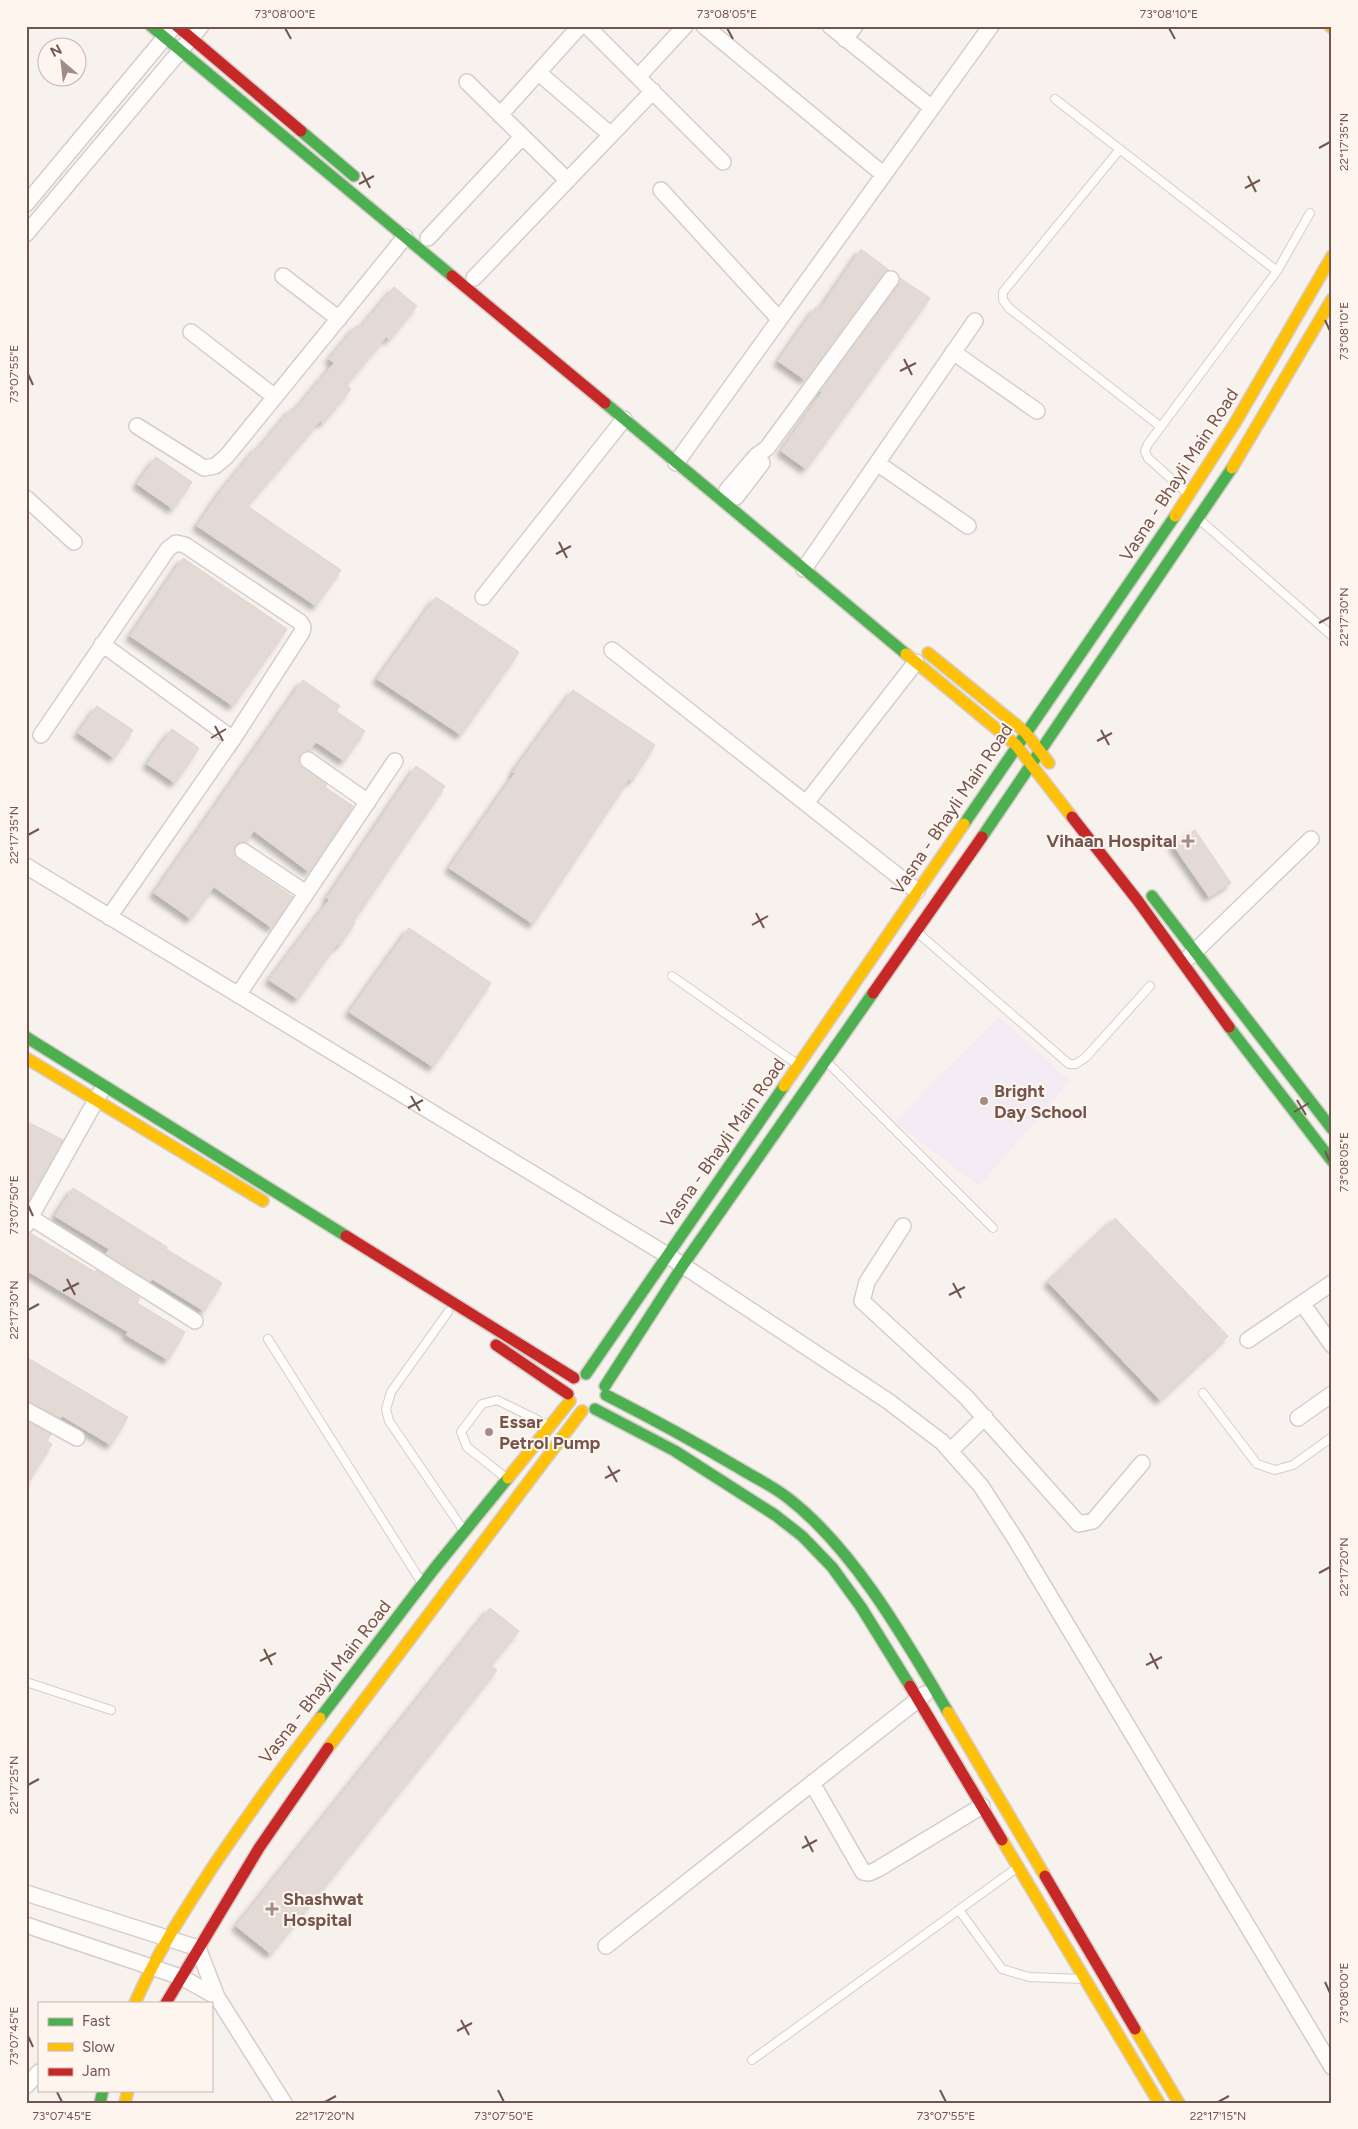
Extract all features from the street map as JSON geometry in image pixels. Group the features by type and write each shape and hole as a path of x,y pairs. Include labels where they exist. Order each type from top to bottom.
{"main road":[{"path":"151,26 172,30 190,37 361,182"},
{"path":"172,30 179,50 624,419 735,496"},
{"name":"Vasna - Bhayli Main Road","path":"586,1374 1189,494 1235,423 1332,256"},
{"name":"Vasna - Bhayli Main Road","path":"605,1390 683,1265 1032,764 1199,519 1253,436 1331,302"},
{"path":"578,365 679,458 810,561 916,662 1016,746 1138,901 1254,1062 1332,1161"},
{"path":"918,645 1025,732 1058,775"},
{"path":"1147,890 1332,1129"},
{"path":"26,1037 574,1378"},
{"path":"26,1058 272,1206"},
{"path":"398,1282 464,1323"},
{"path":"488,1339 569,1398 576,1409 582,1411 595,1410 675,1451 775,1515 802,1536 832,1567 861,1607 918,1700 1155,2100"},
{"path":"569,1398 570,1383 574,1378 586,1374 599,1377 605,1390 603,1403 595,1410"},
{"path":"605,1390 787,1497 815,1522 846,1556 877,1598 934,1688 1179,2103"},
{"name":"Vasna - Bhayli Main Road","path":"137,1997 151,1966 182,1915 262,1794 423,1584 550,1426 569,1398"},
{"path":"167,2002 259,1848 320,1758 582,1411"}],"street":[{"path":"26,234 201,26"},
{"path":"500,115 580,26"},
{"path":"587,26 723,162"},
{"path":"638,76 685,26"},
{"path":"704,26 884,174"},
{"path":"830,26 932,108"},
{"path":"845,39 856,26"},
{"path":"679,458 991,26"},
{"path":"26,204 172,30"},
{"path":"538,72 611,135"},
{"path":"467,82 567,180"},
{"path":"474,278 653,92"},
{"path":"428,238 522,136"},
{"path":"661,190 779,319"},
{"path":"137,426 204,468 215,466 226,456 275,397 405,237"},
{"path":"283,276 338,319"},
{"path":"735,496 756,456 768,448 891,279"},
{"path":"810,561 975,321"},
{"path":"191,332 275,397"},
{"path":"954,352 1036,411"},
{"path":"484,597 624,419"},
{"path":"877,463 968,526"},
{"path":"26,498 74,542"},
{"path":"41,735 168,549 176,543 185,545 300,622 303,626 302,632 234,739 108,917"},
{"path":"102,644 234,739"},
{"path":"612,650 917,891"},
{"path":"806,804 916,662"},
{"path":"308,760 368,802"},
{"path":"238,995 395,761"},
{"path":"1182,962 1195,952 1311,839"},
{"path":"242,851 306,893"},
{"path":"26,866 683,1265 888,1401 942,1442 981,1486 1016,1540 1332,2067"},
{"path":"104,1086 28,1221 195,1321"},
{"path":"903,1226 867,1282 862,1301 966,1397 1079,1524 1093,1521 1142,1463"},
{"path":"1248,1340 1332,1282"},
{"path":"1302,1303 1332,1345"},
{"path":"1298,1418 1332,1394"},
{"path":"26,1410 77,1438"},
{"path":"950,1451 985,1417"},
{"path":"606,1946 934,1688"},
{"path":"812,1783 863,1872 869,1873 982,1806"},
{"path":"26,1893 198,1948 217,1997 284,2103"},
{"path":"26,1925 181,1977 217,1997"},
{"path":"124,2002 137,1997"},
{"path":"26,2086 38,2073"}],"lane":[{"path":"1055,99 1277,271"},
{"path":"1120,150 1003,292 1003,300 1009,308 1162,426"},
{"path":"1189,494 1148,458 1145,451 1148,444 1277,271 1310,213"},
{"path":"1199,519 1332,636"},
{"path":"916,931 1069,1064 1076,1064 1086,1057 1150,986"},
{"path":"672,976 798,1065"},
{"path":"826,1060 993,1228"},
{"path":"448,1312 391,1392 386,1409 388,1420 465,1533"},
{"path":"268,1339 423,1584"},
{"path":"1203,1392 1257,1464 1275,1470 1293,1465 1332,1437"},
{"path":"507,1479 467,1447 461,1432 482,1404 497,1400 550,1426"},
{"path":"26,1682 111,1710"},
{"path":"752,2060 1018,1867"},
{"path":"959,1910 1002,1969 1029,1977 1085,1979"}],"shaded area":[{"name":"Bright Day School","path":"999,1017 1070,1081 979,1186 895,1122"}],"building":[{"path":"861,249 889,270 883,273 805,380 778,361 816,307 820,309"},
{"path":"900,278 930,298 806,469 781,451 822,392 820,391 899,285"},
{"path":"394,287 417,306 389,340 386,337 346,385 351,389 323,423 320,421 247,506 341,570 316,606 197,526 221,491 257,447 259,448 292,408 295,410 334,363 329,359 357,325 360,328"},
{"path":"156,457 192,482 173,509 137,484"},
{"path":"183,558 287,629 233,706 130,636"},
{"path":"436,597 519,652 461,735 377,679"},
{"path":"303,680 340,706 336,711 365,731 344,761 316,742 309,751 301,754 299,759 299,765 327,784 325,787 353,806 309,872 254,831 246,842 239,842 235,846 235,857 293,897 272,928 214,887 191,919 154,893"},
{"path":"573,690 655,745 632,781 629,779 533,924 449,868 515,773 513,772"},
{"path":"97,706 133,730 114,758 78,733"},
{"path":"172,729 199,748 175,783 147,764"},
{"path":"416,766 445,786 353,922 355,923 339,946 337,944 298,999 269,980 329,900 327,898"},
{"path":"1195,830 1231,883 1209,897 1173,845"},
{"path":"409,928 491,983 433,1067 349,1012"},
{"path":"26,1121 63,1140 26,1205"},
{"path":"73,1188 222,1283 204,1311 152,1279 150,1282 106,1254 109,1249 55,1216"},
{"path":"1115,1218 1228,1336 1160,1400 1048,1282"},
{"path":"30,1233 95,1272 96,1270 140,1298 137,1303 185,1332 168,1360 126,1335 128,1332 26,1270 26,1234"},
{"path":"26,1357 128,1417 111,1445 62,1416 61,1418 26,1401"},
{"path":"26,1421 51,1434 47,1441 52,1444 26,1486"},
{"path":"490,1608 519,1631 491,1665 497,1670 271,1954 236,1926"}],"traffic: fast":[{"path":"151,26 452,276"},
{"path":"301,131 354,176"},
{"path":"605,403 906,654"},
{"path":"982,837 1232,468"},
{"path":"964,824 1175,516"},
{"path":"1152,896 1332,1129"},
{"path":"605,1386 683,1265 873,993"},
{"path":"1229,1027 1332,1161"},
{"path":"26,1037 346,1236"},
{"path":"586,1374 784,1086"},
{"path":"606,1395 656,1421 770,1486 788,1498 812,1519 857,1569 915,1656 948,1712"},
{"path":"595,1409 675,1451 775,1515 802,1536 832,1567 861,1607 910,1686"},
{"path":"320,1718 434,1569 508,1478"},
{"path":"100,2103 103,2092"}],"traffic: slow":[{"path":"1175,516 1235,423 1332,256"},
{"path":"1232,468 1332,299"},
{"path":"928,653 1025,732 1049,763"},
{"path":"906,654 1016,745 1072,817"},
{"path":"784,1086 964,824"},
{"path":"26,1058 263,1201"},
{"path":"508,1478 570,1401"},
{"path":"328,1748 582,1411"},
{"path":"948,1712 1045,1876"},
{"path":"135,2002 162,1950 214,1865 320,1718"},
{"path":"1002,1840 1159,2103"},
{"path":"1135,2029 1179,2103"},
{"path":"125,2103 128,2092"}],"traffic: jam":[{"path":"177,26 301,131"},
{"path":"452,276 605,403"},
{"path":"1072,817 1138,901 1229,1027"},
{"path":"873,993 982,837"},
{"path":"346,1236 574,1378"},
{"path":"496,1345 568,1394"},
{"path":"910,1686 1002,1840"},
{"path":"167,2002 259,1848 328,1748"},
{"path":"1045,1876 1135,2029"}],"place":[{"name":"Vihaan Hospital","path":"1188,841"},
{"name":"Bright Day School","path":"984,1101"},
{"name":"Essar Petrol Pump","path":"489,1432"},
{"name":"Shashwat Hospital","path":"272,1909"}]}
